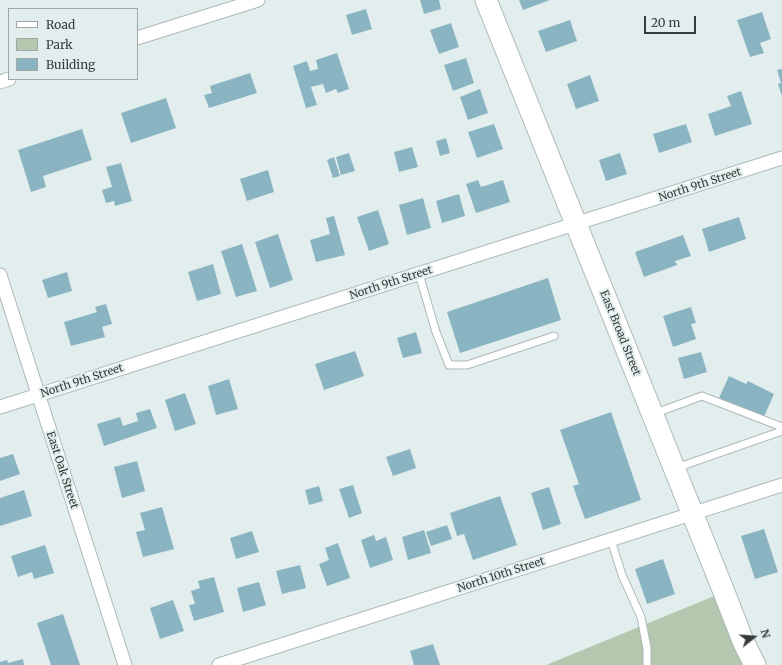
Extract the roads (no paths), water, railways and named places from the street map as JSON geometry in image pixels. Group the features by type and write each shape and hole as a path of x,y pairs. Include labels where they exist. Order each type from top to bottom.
{"main road":[{"name":"East Broad Street","path":"486,0 743,641 755,665"}],"street":[{"path":"138,38 258,0"},
{"name":"North 9th Street","path":"0,407 782,158"},
{"name":"East Oak Street","path":"0,275 125,665"},
{"name":"North 10th Street","path":"219,665 782,485"}],"lane":[{"path":"419,274 436,332 449,365 467,365 554,336"},
{"path":"652,414 702,396 782,426"},
{"path":"674,468 782,431"},
{"path":"611,540 622,575 641,617 647,648 647,665"}]}
